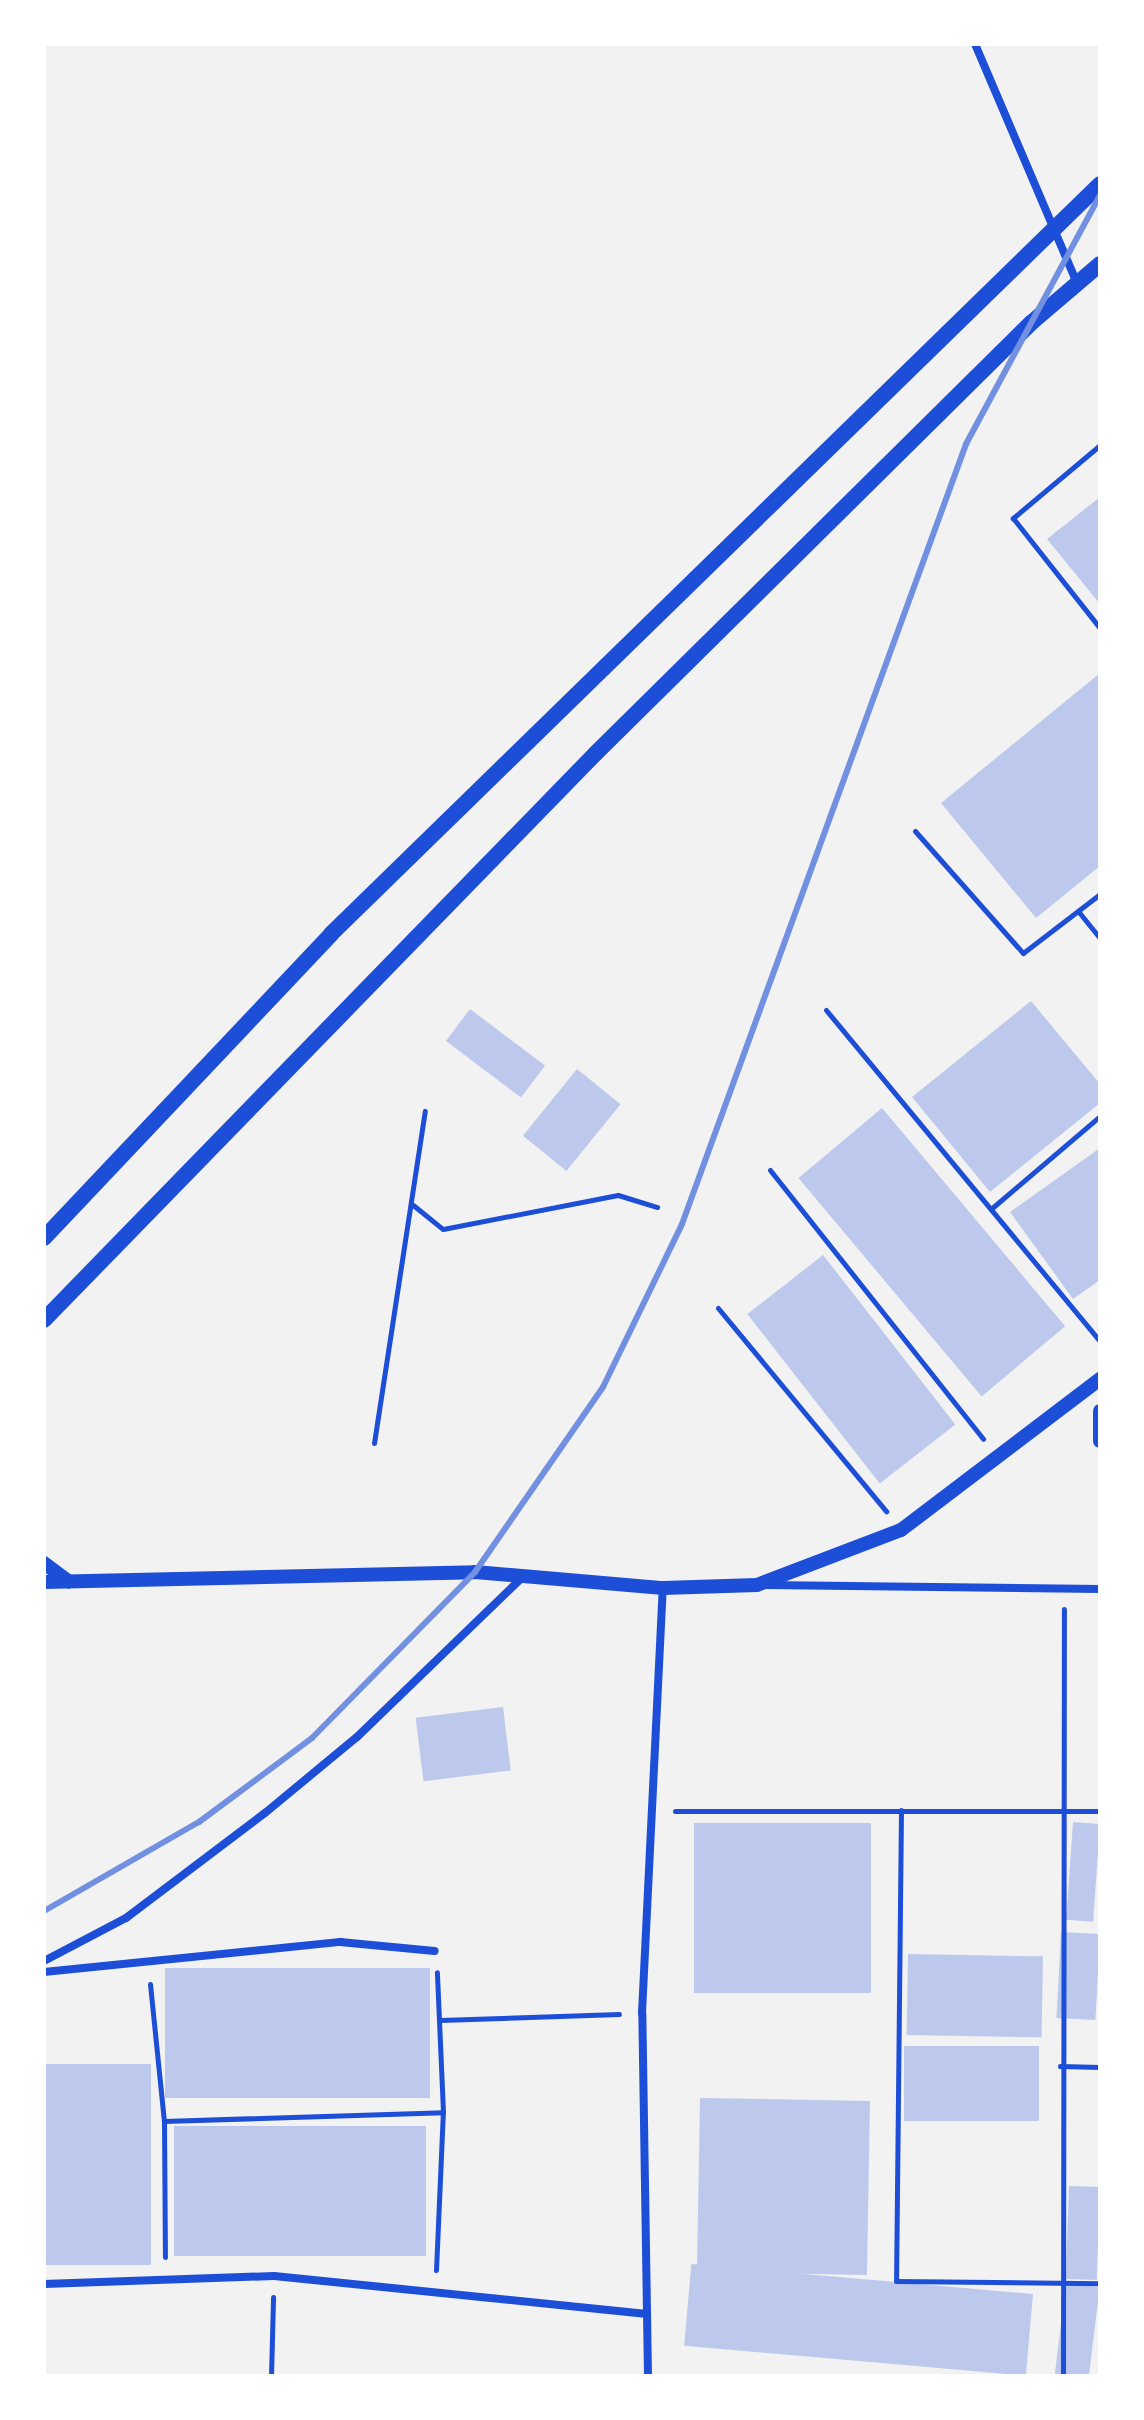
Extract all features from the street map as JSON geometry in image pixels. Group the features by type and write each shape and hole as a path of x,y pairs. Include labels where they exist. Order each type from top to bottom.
{"main road":[{"path":"44,1238 331,934 1100,184"},
{"path":"44,1320 574,775 1100,264"}],"street":[{"path":"975,44 1077,284"},
{"path":"757,1585 901,1530 1100,1379"},
{"path":"1100,1411 1100,1441"},
{"path":"44,1563 70,1582"},
{"path":"44,1961 126,1918 265,1813 357,1737 524,1576"},
{"path":"44,1582 524,1576 663,1588 757,1585 1100,1589"},
{"path":"648,2376 642,2013 663,1588"},
{"path":"44,1972 147,1957 340,1942 435,1951"},
{"path":"44,2284 274,2276 435,2295 647,2314"}],"path":[{"path":"1100,445 1013,518 1100,628"},
{"path":"915,831 1014,949 1034,950 1100,894"},
{"path":"1078,911 1100,938"},
{"path":"826,1010 1100,1341"},
{"path":"374,1443 425,1111"},
{"path":"992,1208 1100,1116"},
{"path":"770,1170 997,1457"},
{"path":"412,1204 443,1229 618,1195 657,1207"},
{"path":"718,1308 901,1530"},
{"path":"1063,2376 1066,2283 1060,2066 1065,1589"},
{"path":"901,1810 896,2281 1100,2283"},
{"path":"650,1811 1100,1811"},
{"path":"435,1951 443,2112 435,2295"},
{"path":"147,1957 164,2121 165,2282"},
{"path":"440,2020 642,2013"},
{"path":"1060,2066 1100,2067"},
{"path":"164,2121 443,2112"},
{"path":"271,2376 274,2276"}],"building":[{"path":"1100,497 1100,604 1047,539"},
{"path":"1100,673 1100,866 1036,918 941,803"},
{"path":"1031,1001 1100,1084 1100,1103 990,1192 912,1097"},
{"path":"470,1009 545,1066 521,1098 446,1041"},
{"path":"577,1069 621,1104 566,1171 523,1136"},
{"path":"882,1108 1065,1326 982,1396 799,1178"},
{"path":"1100,1148 1100,1280 1073,1299 1010,1212"},
{"path":"823,1255 955,1424 880,1484 747,1314"},
{"path":"503,1707 511,1771 423,1781 416,1718"},
{"path":"1073,1822 1100,1824 1093,1922 1066,1920"},
{"path":"694,1823 871,1823 871,1993 694,1993"},
{"path":"1061,1932 1100,1934 1095,2020 1056,2018"},
{"path":"908,1954 1043,1956 1042,2037 907,2035"},
{"path":"165,1968 430,1968 430,2098 165,2098"},
{"path":"904,2046 1039,2046 1039,2121 904,2121"},
{"path":"44,2064 151,2064 151,2265 44,2265"},
{"path":"700,2098 870,2101 867,2275 697,2272"},
{"path":"174,2126 426,2126 426,2256 174,2256"},
{"path":"1069,2186 1100,2187 1097,2280 1066,2279"},
{"path":"691,2264 1033,2294 1026,2376 684,2346"},
{"path":"1066,2283 1100,2287 1089,2376 1055,2375"}],"railway":[{"path":"44,1911 199,1822 312,1738 475,1572 603,1387 682,1224 966,444 1100,195"}]}
